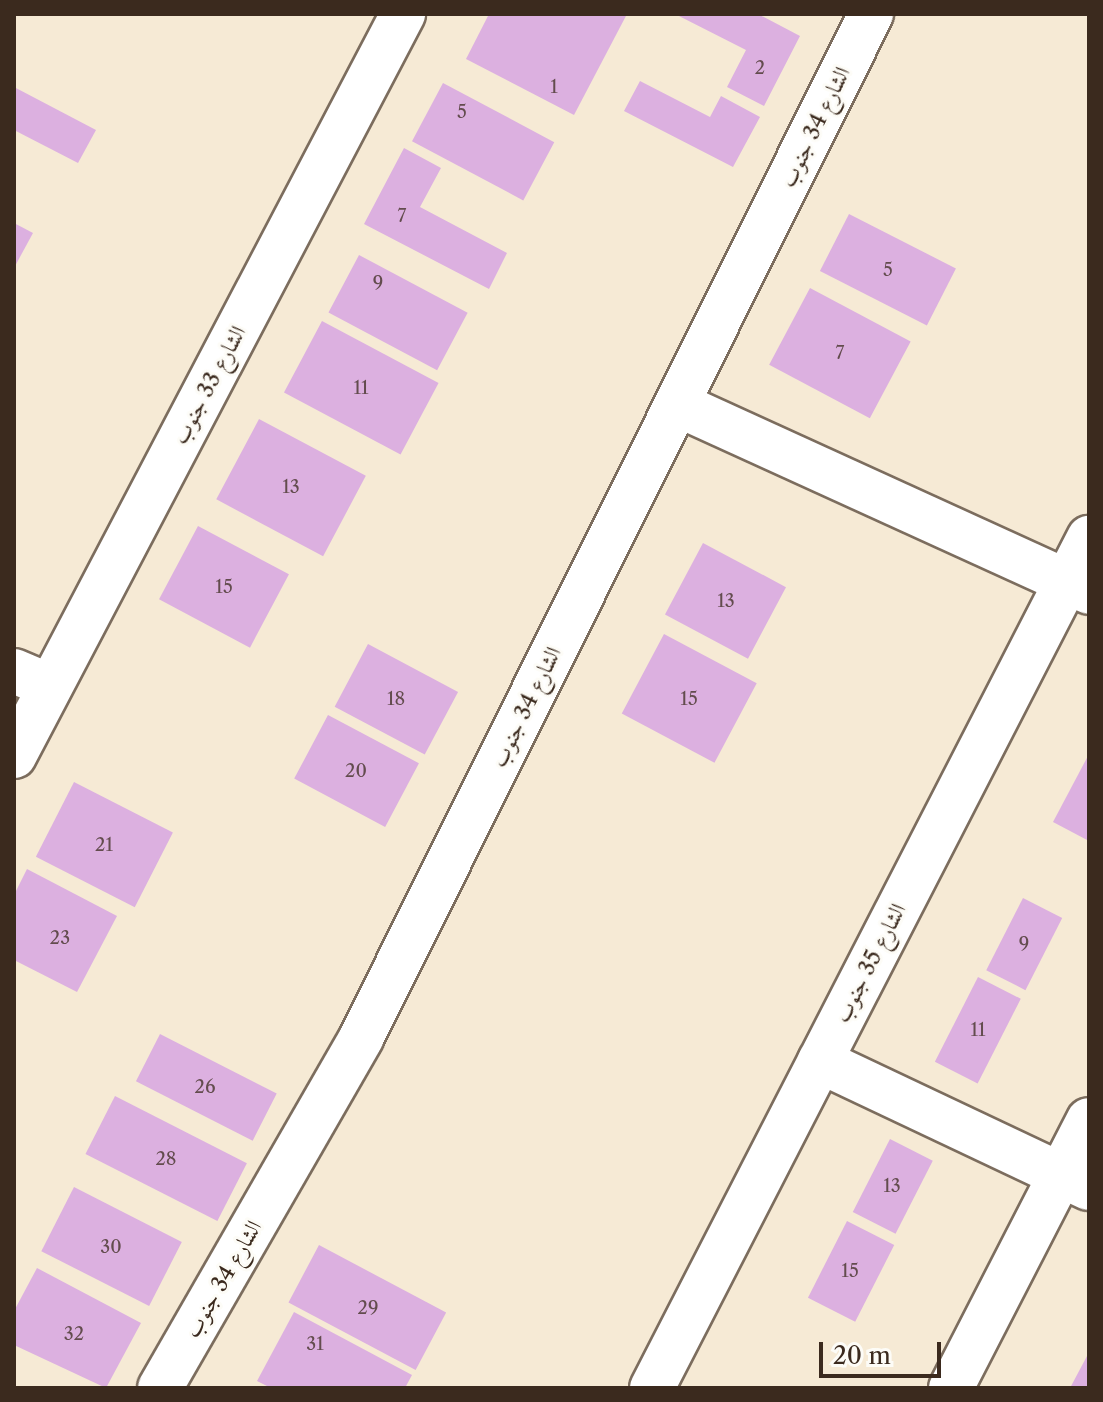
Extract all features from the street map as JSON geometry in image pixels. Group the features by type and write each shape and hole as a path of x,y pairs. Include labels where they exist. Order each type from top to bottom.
{"street":[{"name":"الشارع 33 جنوب","path":"14,756 32,678 403,14"},
{"name":"الشارع 34 جنوب","path":"160,1388 361,1038 871,14"},
{"path":"677,404 1078,587"},
{"name":"الشارع 35 جنوب","path":"652,1388 820,1061 1078,587 1089,538"},
{"path":"820,1061 1075,1181"},
{"path":"951,1388 1075,1181 1089,1120"}],"building":[{"path":"489,14 627,14 574,115 466,59"},
{"path":"675,14 758,14 800,36 764,106 727,87 746,50"},
{"path":"640,81 710,117 721,96 760,117 733,167 624,111"},
{"path":"443,83 554,142 523,200 412,141"},
{"path":"14,87 96,130 78,163 14,130"},
{"path":"404,148 441,168 420,207 507,253 489,289 364,224"},
{"path":"849,214 956,268 927,326 820,271"},
{"path":"14,223 33,233 14,268"},
{"path":"359,255 468,313 437,370 328,312"},
{"path":"810,288 911,342 870,418 769,365"},
{"path":"322,321 439,383 401,454 284,393"},
{"path":"259,419 366,476 323,556 216,499"},
{"path":"198,526 289,574 250,648 159,599"},
{"path":"703,543 786,587 748,659 665,615"},
{"path":"664,634 757,683 714,763 622,713"},
{"path":"368,644 458,692 425,755 335,707"},
{"path":"328,715 419,763 385,827 294,779"},
{"path":"1089,754 1089,841 1053,822"},
{"path":"74,782 173,832 135,907 36,857"},
{"path":"27,869 117,916 77,992 14,960 14,895"},
{"path":"1023,898 1062,918 1025,990 986,970"},
{"path":"978,977 1021,999 978,1083 935,1062"},
{"path":"160,1034 277,1093 253,1141 136,1081"},
{"path":"115,1096 247,1163 217,1221 85,1154"},
{"path":"890,1139 933,1161 896,1234 853,1212"},
{"path":"74,1187 182,1242 149,1306 41,1251"},
{"path":"847,1221 894,1245 855,1322 808,1298"},
{"path":"319,1245 446,1313 416,1370 288,1302"},
{"path":"37,1268 141,1323 106,1388 14,1345 14,1311"},
{"path":"294,1312 412,1375 405,1388 271,1388 257,1381"},
{"path":"1087,1356 1089,1388 1070,1388"}]}
